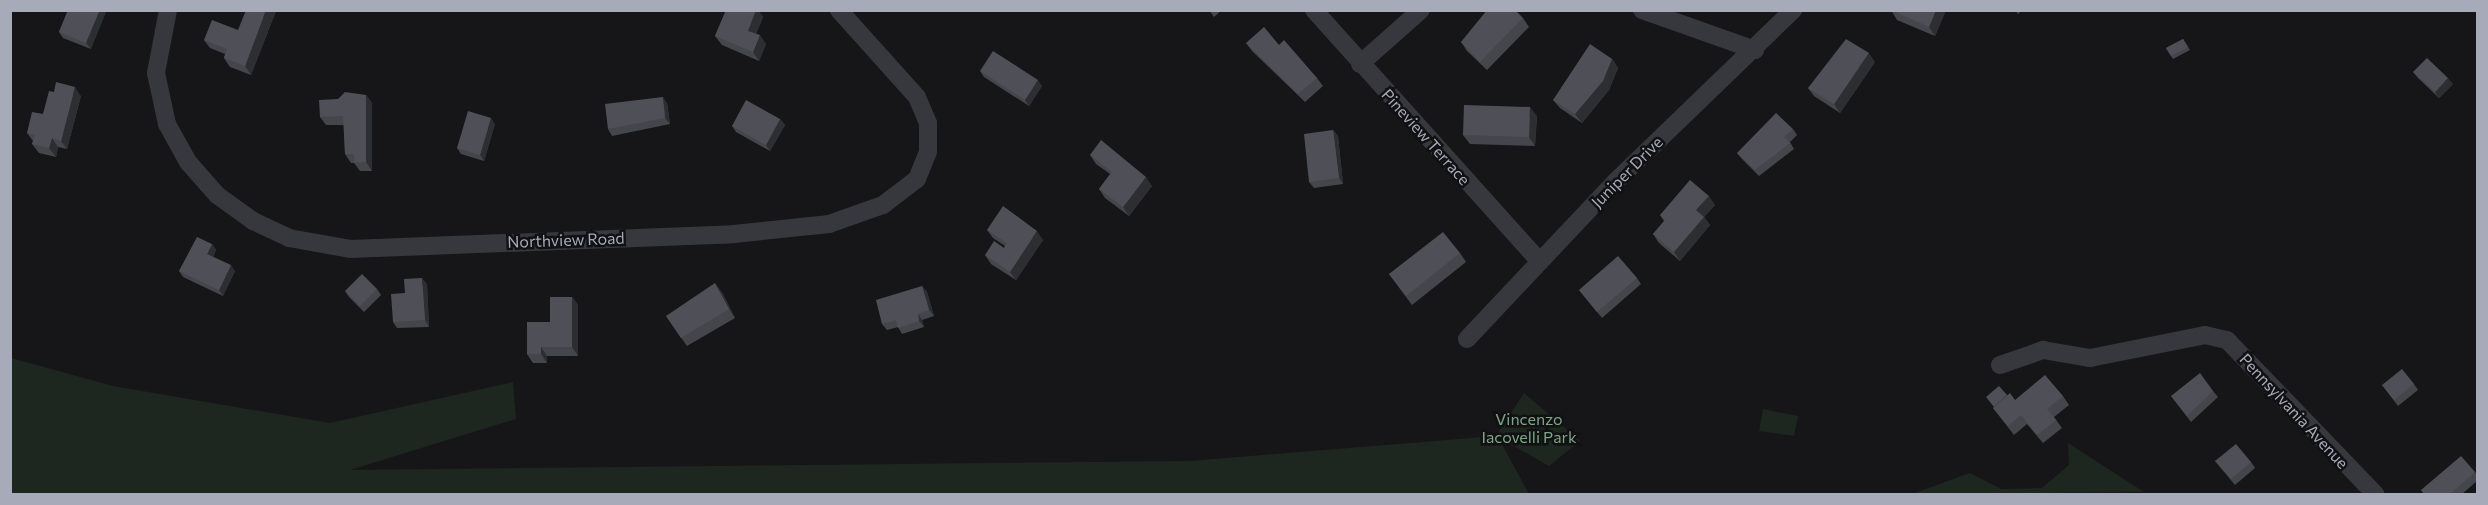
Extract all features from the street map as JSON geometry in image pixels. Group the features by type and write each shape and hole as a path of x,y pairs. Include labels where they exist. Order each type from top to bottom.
{"street":[{"name":"Northview Road","path":"168,10 156,73 167,124 188,162 217,195 253,220 289,238 350,249 734,234 829,224 883,205 916,178 928,152 928,123 917,97 839,10"},
{"name":"Pineview Terrace","path":"1314,10 1360,64 1540,262"},
{"path":"1360,64 1421,10"},
{"path":"1642,10 1755,50"},
{"name":"Juniper Drive","path":"1467,339 1540,262 1793,10"},
{"name":"Pennsylvania Avenue","path":"2000,365 2043,350 2090,358 2205,335 2227,340 2374,495"}],"green space":[{"name":"Vincenzo Iacovelli Park","path":"11,358 113,386 330,423 513,382 516,419 350,470 1190,461 1496,436 1524,393 1580,441 1549,466 1498,437 1529,494 11,494"},
{"path":"1763,409 1798,416 1794,436 1759,431"},
{"path":"2068,443 2144,492 1912,494 1970,473 2001,489 2042,488 2069,465"}],"building":[{"path":"68,10 100,10 86,43 59,32"},
{"path":"246,10 266,10 245,66 224,58 227,49 204,40 212,20 238,30"},
{"path":"726,10 756,10 748,31 760,35 753,52 715,36"},
{"path":"1487,10 1515,10 1523,18 1480,62 1461,42"},
{"path":"1891,10 1936,10 1929,27"},
{"path":"1264,27 1279,45 1284,40 1317,78 1298,94 1246,43"},
{"path":"1846,39 1869,53 1834,104 1808,88"},
{"path":"2183,39 2188,47 2171,56 2166,48"},
{"path":"1590,44 1612,59 1603,81 1575,114 1553,100"},
{"path":"993,51 1038,80 1025,100 980,71"},
{"path":"2427,58 2448,78 2435,92 2413,72"},
{"path":"56,82 75,87 61,141 52,138 49,148 32,144 35,135 27,133 32,112 43,114 49,91 54,92"},
{"path":"345,92 366,95 366,162 354,163 354,154 345,154 343,116 320,117 319,100 338,99"},
{"path":"663,97 665,118 608,129 605,104"},
{"path":"746,100 780,119 766,145 732,126"},
{"path":"1464,105 1530,107 1529,137 1463,135"},
{"path":"468,111 491,118 480,155 457,148"},
{"path":"1776,113 1793,129 1784,137 1790,143 1755,170 1737,153"},
{"path":"1333,130 1339,178 1309,182 1304,134"},
{"path":"1101,140 1146,177 1123,207 1099,189 1112,172 1090,155"},
{"path":"1690,180 1709,196 1696,210 1704,217 1674,252 1653,234 1665,220 1660,215"},
{"path":"1003,206 1037,231 1010,272 985,255 994,241 1004,248 1007,243 987,230"},
{"path":"1443,232 1460,253 1406,296 1389,274"},
{"path":"197,237 212,244 207,254 231,265 219,290 179,271"},
{"path":"1618,256 1637,278 1597,312 1579,290"},
{"path":"362,274 377,289 360,306 345,291"},
{"path":"422,278 425,320 393,322 391,294 405,293 404,279"},
{"path":"715,283 729,309 681,338 666,316"},
{"path":"922,286 929,310 918,314 919,321 898,328 896,320 882,324 876,300"},
{"path":"550,297 572,297 572,347 541,347 541,354 527,354 527,322 550,322"},
{"path":"2402,369 2414,384 2394,400 2382,385"},
{"path":"2200,373 2213,391 2187,416 2171,396"},
{"path":"2045,375 2063,396 2047,409 2056,420 2037,435 2021,415 2008,426 1993,408 2010,393 2015,400"},
{"path":"1999,386 2007,395 1994,407 1986,397"},
{"path":"2236,444 2251,462 2231,479 2215,461"},
{"path":"2461,456 2475,472 2449,495 2425,495 2421,490"}]}
